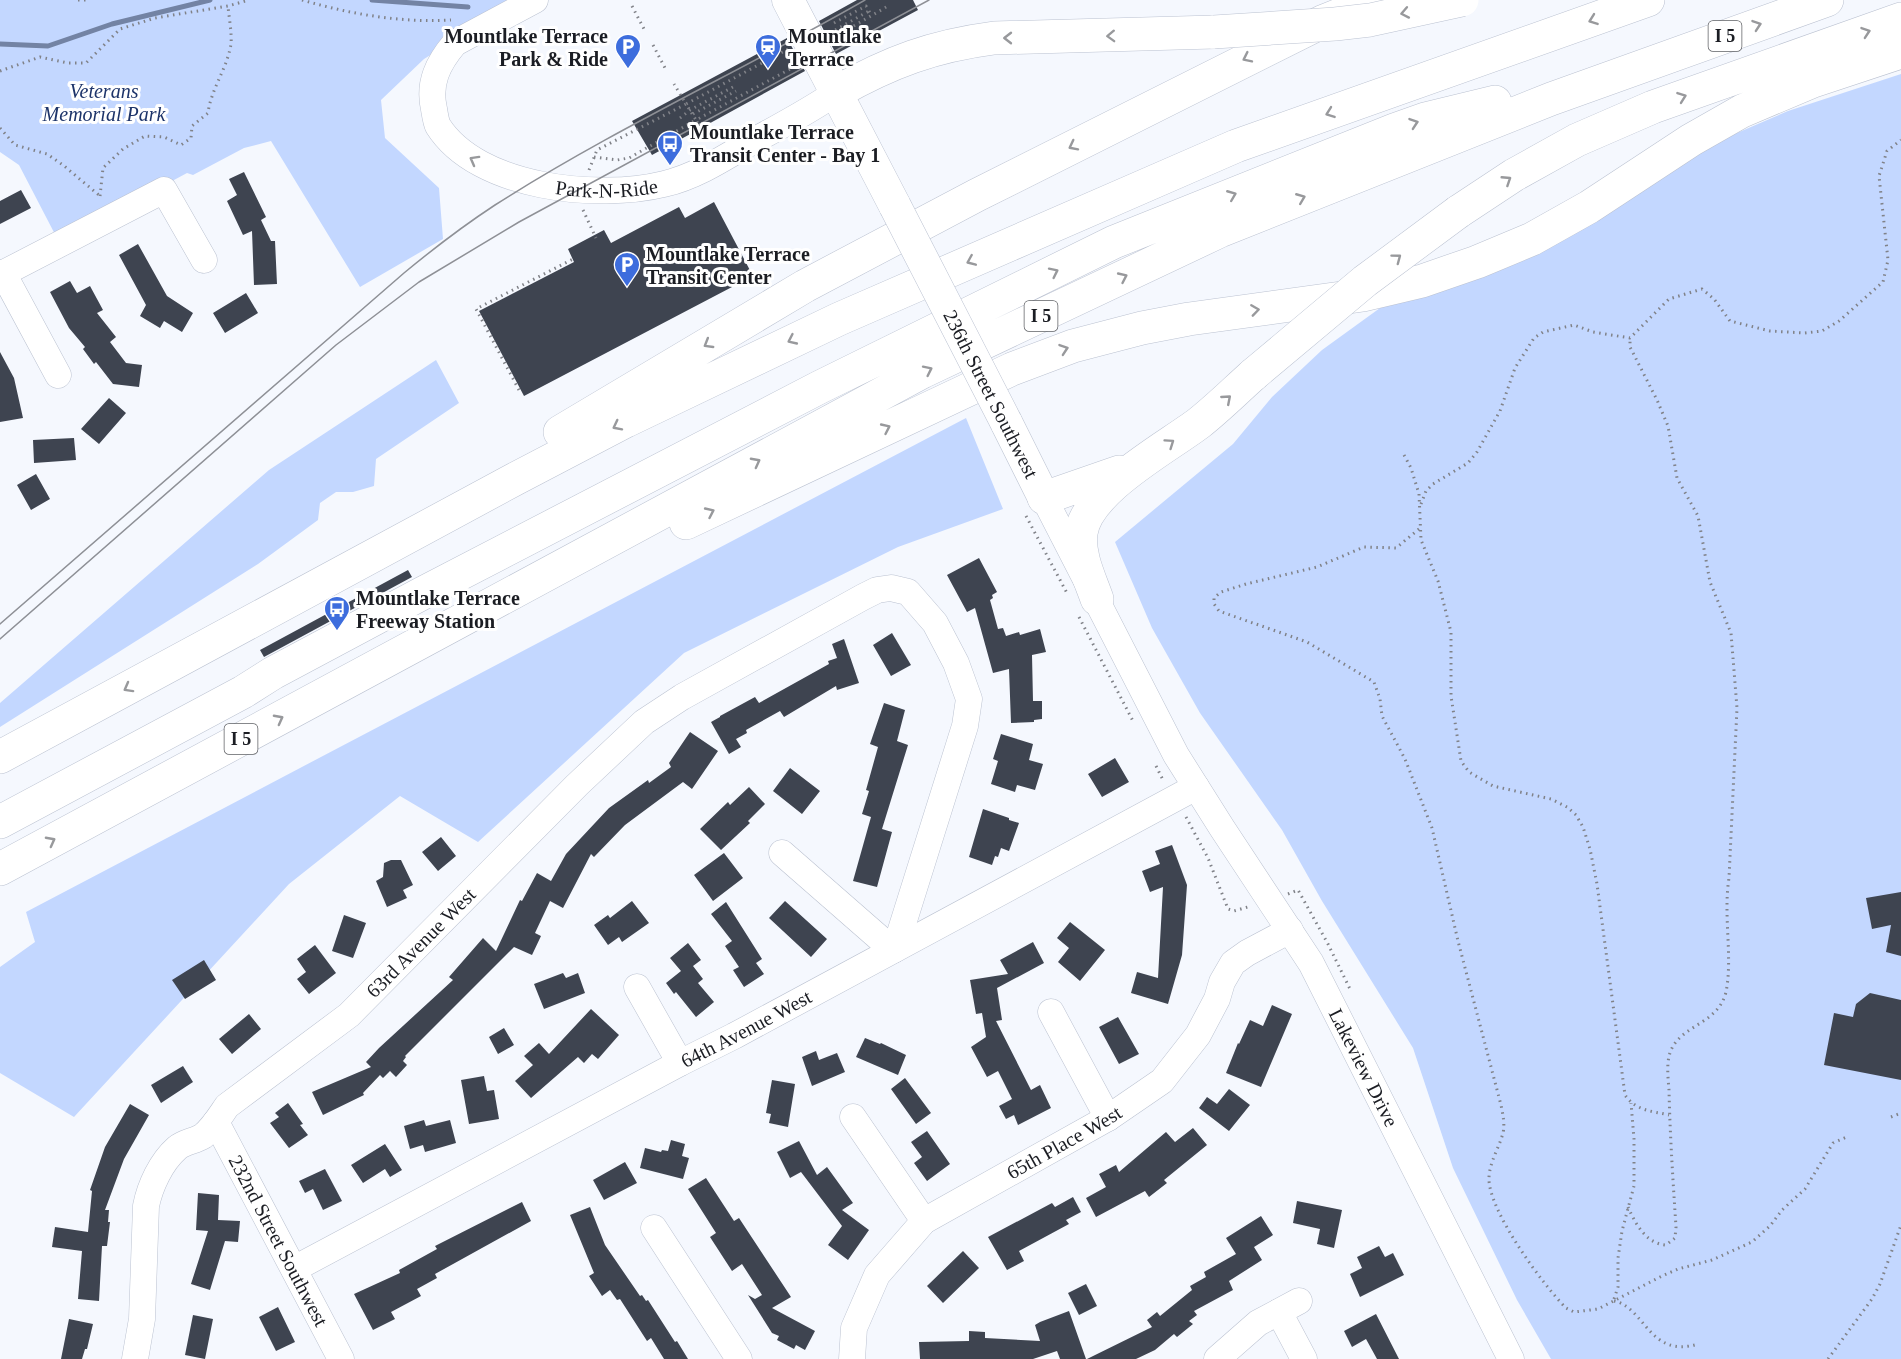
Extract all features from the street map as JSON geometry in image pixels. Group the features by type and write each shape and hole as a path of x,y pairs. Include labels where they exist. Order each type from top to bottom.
{"highway":[{"path":"180,660 805,286 1205,79 1324,21 1377,0"},
{"path":"837,92 906,57 962,42 994,38 1156,35 1335,24 1409,13 1462,0"},
{"path":"0,757 626,421 861,309 1236,146 1648,0"},
{"name":"I 5","path":"0,869 922,372 1220,231 1474,128 1623,72 1827,0"},
{"path":"1096,600 1082,551 1081,534 1089,511 1101,497 1140,464 1199,423 1365,282 1458,212 1514,175 1577,140 1664,103 1901,20"},
{"path":"482,609 631,549 932,406 1042,357 1102,337 1142,328 1363,294 1422,281 1477,262 1532,238 1589,207 1691,140 1742,111 1813,81 1901,52"},
{"path":"0,822 421,594 820,387 1114,242 1415,123 1456,111 1623,72"},
{"path":"0,803 203,694 277,658 415,583 472,549 745,402 979,288 1198,163"},
{"path":"1044,498 1095,482 1140,464"}],"main road":[{"name":"236th Street Southwest","path":"788,0 1044,498"}],"street":[{"name":"Park-N-Ride","path":"535,0 455,44 435,74 430,95 437,125 463,154 490,169 528,182 559,189 606,190 626,190 664,184 683,178 724,158 837,92"},
{"path":"58,375 2,274 105,207 164,189 204,260"},
{"name":"236th Street Southwest","path":"1044,498 1176,754 1196,787"},
{"name":"63rd Avenue West","path":"135,1359 142,1319 145,1215 149,1193 162,1167 178,1148 202,1136 227,1106 349,1015 577,785 644,722 682,697 840,609 877,590 891,588 908,592 935,623 956,663 969,699 965,726 945,794 894,950"},
{"name":"Lakeview Drive","path":"1196,787 1311,963 1511,1359"},
{"name":"64th Avenue West","path":"294,1269 734,1036 1196,787"},
{"path":"782,853 894,950"},
{"name":"65th Place West","path":"852,1359 854,1328 877,1275 924,1221 1108,1118 1162,1081 1198,1035 1217,999 1222,981 1233,963 1247,952 1290,930"},
{"path":"637,987 681,1063"},
{"path":"1052,1012 1108,1118"},
{"path":"853,1118 924,1221"},
{"name":"232nd Street Southwest","path":"216,1122 341,1359"},
{"path":"654,1228 739,1359"},
{"path":"1217,1359 1258,1323 1289,1306 1304,1359"}],"path":[{"path":"78,0 87,0"},
{"path":"0,71 40,57 68,63 86,63 120,29 156,18 228,6 249,0"},
{"path":"302,0 405,20 426,22 456,20"},
{"path":"105,207 103,168 123,149 145,136 164,137 182,145 191,138 192,126 208,112 210,96 219,81 231,43 228,6"},
{"path":"632,6 644,29"},
{"path":"834,23 866,6 872,16"},
{"path":"828,40 888,6"},
{"path":"825,36 869,11"},
{"path":"653,45 665,68"},
{"path":"588,176 597,150 790,48"},
{"path":"594,157 616,160 629,158 792,68"},
{"path":"674,84 706,139"},
{"path":"680,118 690,110 734,89 693,114"},
{"path":"0,128 15,145 47,154 63,165 105,207"},
{"path":"1628,1207 1635,1222 1650,1239 1666,1245 1675,1238 1668,1058 1677,1041 1710,1018 1725,994 1728,979 1725,899 1729,878 1737,708 1731,633 1710,582 1698,516 1677,478 1668,426 1658,400 1630,347 1630,338 1669,299 1702,289 1714,298 1730,321 1770,331 1805,333 1822,331 1839,321 1883,282 1888,260 1879,176 1887,151 1901,140"},
{"path":"583,206 583,213 596,238"},
{"path":"519,390 476,309 573,259"},
{"path":"1420,505 1426,491 1433,484 1468,463 1477,452 1500,411 1515,368 1534,338 1543,332 1574,325 1593,332 1630,338"},
{"path":"1404,455 1416,483 1420,505 1421,540 1438,581 1451,632 1451,696 1461,761 1469,772 1493,786 1551,800 1567,807 1576,815 1583,827 1590,849 1597,884 1625,1095 1630,1103 1633,1120 1634,1186 1618,1258 1618,1287 1612,1301"},
{"path":"1419,529 1396,548 1364,547 1317,567 1221,592 1214,598 1214,604 1220,611 1306,642 1374,682 1380,699 1382,716 1405,759 1431,828 1504,1123 1503,1135 1491,1163 1489,1180 1492,1200 1522,1251 1566,1308 1574,1312 1598,1309 1662,1275 1712,1260 1752,1242 1805,1189 1833,1143 1849,1136"},
{"path":"1184,813 1208,858 1228,909 1234,911 1248,908"},
{"path":"1630,1103 1639,1109 1669,1115"},
{"path":"1891,1117 1901,1113"},
{"path":"1828,1359 1872,1299 1880,1284 1901,1225"},
{"path":"1612,1301 1622,1303 1650,1333 1670,1347 1680,1348 1698,1344"}],"green space":[{"name":"Veterans Memorial Park","path":"0,0 518,1 424,59 381,100 385,138 439,188 443,239 360,287 271,141 244,148 193,175 187,173 59,242 19,165 0,152"},
{"path":"1901,74 1901,1359 1551,1359 1517,1300 1453,1168 1413,1048 1322,901 1282,830 1200,713 1152,628 1115,542 1233,444 1272,397 1322,350 1380,308 1723,139 1788,111"},
{"path":"436,360 459,403 376,459 374,486 353,492 336,492 320,503 318,520 258,564 0,727 0,703 269,470"},
{"path":"966,418 1003,509 898,547 684,653 478,842 400,796 289,884 74,1117 0,1073 0,967 35,942 26,912"}],"building":[{"path":"857,0 913,0 918,10 836,54 819,21"},
{"path":"787,38 805,71 652,155 632,121"},
{"path":"244,172 266,217 261,220 271,241 275,241 277,284 254,285 252,231 243,235 227,201 237,195 229,179"},
{"path":"21,190 31,208 0,224 0,201"},
{"name":"Mountlake Terrace Transit Center","path":"714,202 753,276 524,396 479,311 574,262 568,249 604,230 611,243 679,207 685,218"},
{"path":"138,244 167,296 193,313 182,332 164,321 160,328 140,316 146,305 119,255"},
{"path":"70,281 77,293 90,286 103,310 97,313 116,337 110,342 126,363 142,365 139,387 113,384 96,362 94,364 83,349 85,347 69,328 50,292"},
{"path":"246,293 258,313 225,333 213,313"},
{"path":"0,352 14,378 23,418 0,422"},
{"path":"109,398 126,413 99,444 81,429"},
{"path":"74,438 76,460 34,463 33,440"},
{"path":"36,474 50,499 31,510 17,485"},
{"path":"979,558 997,592 990,600 998,629 1003,628 1006,636 1019,632 1020,635 1040,629 1046,652 1032,655 1033,701 1042,701 1042,719 1034,720 1034,722 1011,723 1009,669 993,673 975,608 967,612 947,575"},
{"path":"408,570 412,577 264,657 260,650"},
{"path":"892,633 911,665 891,676 873,645"},
{"path":"844,639 859,683 837,690 836,686 784,717 780,711 746,730 747,733 736,739 741,747 729,754 711,722 755,697 759,703 829,664 828,661 837,658 832,644"},
{"path":"884,703 905,710 897,741 908,745 882,829 892,832 877,887 853,881 871,817 862,814 878,747 870,744"},
{"path":"690,732 718,751 692,789 683,782 625,825 594,857 591,854 563,908 550,901 535,933 541,936 532,955 514,947 405,1056 403,1061 407,1065 396,1077 390,1071 383,1078 380,1075 363,1093 364,1095 323,1115 312,1092 371,1067 366,1062 453,980 449,977 483,938 496,951 520,900 522,901 537,873 551,881 566,854 609,808 648,780 649,783 671,767 669,763"},
{"path":"1001,734 1033,744 1029,760 1043,764 1035,790 1017,785 1015,792 991,784 998,761 993,759"},
{"path":"1115,758 1129,782 1102,797 1088,774"},
{"path":"790,768 820,791 802,814 773,791"},
{"path":"749,787 765,804 748,821 750,823 721,850 700,829 728,802 730,805"},
{"path":"983,809 1019,823 1009,851 1001,848 992,865 969,857"},
{"path":"441,837 456,856 438,871 422,852"},
{"path":"1172,845 1187,885 1182,955 1168,1004 1131,993 1137,972 1158,978 1163,887 1150,892 1142,871 1160,864 1155,851"},
{"path":"724,853 743,878 713,901 694,875"},
{"path":"401,860 413,885 403,890 407,898 387,907 376,881 383,877 384,863"},
{"path":"1901,892 1901,956 1886,952 1891,925 1872,929 1866,898"},
{"path":"632,901 649,923 622,942 619,937 608,945 594,925 608,915 610,918"},
{"path":"785,901 827,939 811,957 769,918"},
{"path":"726,902 762,959 756,963 764,974 744,987 733,970 739,967 725,946 732,941 711,914"},
{"path":"344,915 366,923 353,958 332,951"},
{"path":"1070,922 1105,950 1080,981 1058,962 1069,948 1057,938"},
{"path":"1033,942 1044,963 997,988 1002,1020 996,1021 1031,1090 1040,1085 1051,1108 1018,1125 1014,1115 1006,1119 999,1106 1012,1099 998,1071 987,1077 971,1047 986,1037 982,1013 976,1014 970,980 1008,974 1000,960"},
{"path":"688,943 701,960 693,966 703,979 698,983 714,1002 696,1017 666,983 681,971 670,958"},
{"path":"315,945 336,973 309,994 297,979 306,972 297,959"},
{"path":"204,960 216,980 185,999 172,980"},
{"path":"563,973 566,978 578,973 585,993 544,1009 534,984"},
{"path":"1870,993 1901,1000 1901,1080 1824,1065 1834,1013 1853,1017 1856,1004"},
{"path":"1272,1005 1292,1014 1261,1087 1226,1073 1250,1020 1263,1026"},
{"path":"591,1009 619,1035 598,1059 592,1054 584,1063 578,1057 531,1098 515,1081 533,1065 524,1056 539,1043 549,1054"},
{"path":"249,1014 261,1029 232,1054 219,1039"},
{"path":"1118,1017 1139,1054 1119,1064 1099,1027"},
{"path":"504,1028 514,1045 498,1054 489,1037"},
{"path":"865,1038 906,1055 898,1075 856,1057"},
{"path":"816,1051 819,1060 837,1053 845,1072 812,1086 802,1057"},
{"path":"183,1066 193,1082 161,1103 151,1085"},
{"path":"484,1076 487,1091 494,1090 499,1119 469,1124 461,1080"},
{"path":"905,1078 931,1113 916,1124 891,1089"},
{"path":"772,1080 795,1084 788,1127 769,1123 771,1114 766,1113"},
{"path":"1229,1089 1250,1105 1229,1131 1199,1108 1207,1097 1217,1104"},
{"path":"288,1103 308,1135 289,1148 270,1123 279,1117 275,1113"},
{"path":"130,1104 149,1115 124,1159 105,1210 109,1210 108,1222 110,1222 107,1246 102,1246 99,1301 78,1299 82,1251 52,1247 55,1227 88,1232 92,1191 90,1190 105,1147"},
{"path":"424,1120 426,1126 450,1120 456,1143 425,1152 423,1145 410,1149 404,1126"},
{"path":"1193,1128 1207,1145 1164,1180 1167,1183 1149,1197 1145,1191 1096,1217 1086,1198 1106,1187 1099,1174 1116,1165 1119,1172 1166,1132 1175,1142"},
{"path":"927,1131 950,1164 927,1181 914,1163 922,1157 911,1142"},
{"path":"671,1140 685,1144 682,1156 689,1158 683,1179 640,1168 645,1148 661,1152 662,1150 668,1151"},
{"path":"799,1141 817,1175 827,1167 853,1203 842,1210 869,1230 848,1260 828,1245 842,1226 801,1172 790,1178 777,1152"},
{"path":"385,1144 402,1170 390,1177 385,1169 363,1183 351,1165"},
{"path":"625,1162 637,1183 604,1200 593,1180"},
{"path":"325,1169 342,1201 323,1210 313,1189 305,1193 299,1181"},
{"path":"706,1178 734,1221 739,1218 791,1297 772,1308 815,1331 805,1350 796,1345 794,1349 777,1340 779,1336 772,1333 748,1295 755,1299 762,1295 742,1264 732,1271 710,1237 716,1233 688,1189"},
{"path":"198,1193 219,1195 218,1220 240,1221 238,1242 225,1241 210,1290 191,1284 208,1231 196,1230"},
{"path":"1073,1197 1081,1212 1066,1220 1069,1224 1019,1251 1024,1261 1007,1270 988,1237 1052,1203 1055,1207"},
{"path":"1297,1201 1342,1210 1334,1248 1317,1244 1320,1229 1293,1223"},
{"path":"522,1202 531,1221 435,1274 437,1278 417,1289 421,1296 391,1312 395,1319 373,1330 354,1294 400,1273 399,1270 437,1249 435,1246"},
{"path":"590,1207 605,1245 640,1296 648,1300 688,1359 664,1359 651,1338 647,1341 620,1299 617,1300 610,1290 602,1296 589,1276 594,1273 570,1215"},
{"path":"1261,1216 1273,1235 1254,1247 1262,1260 1229,1281 1233,1290 1194,1311 1197,1315 1189,1321 1193,1324 1177,1337 1174,1334 1155,1350 1136,1359 1087,1359 1152,1327 1147,1320 1157,1312 1160,1316 1192,1290 1190,1286 1206,1277 1204,1272 1236,1254 1226,1238"},
{"path":"1379,1246 1385,1257 1393,1253 1404,1275 1360,1297 1350,1274 1362,1268 1357,1257"},
{"path":"963,1251 979,1268 943,1303 927,1286"},
{"path":"1086,1284 1097,1306 1079,1315 1068,1293"},
{"path":"278,1307 295,1342 276,1351 259,1317"},
{"path":"1069,1311 1086,1359 1060,1359 1057,1351 1033,1359 920,1359 919,1342 969,1341 969,1331 985,1332 985,1338 1040,1341 1035,1325"},
{"path":"1376,1314 1399,1359 1377,1359 1366,1339 1352,1347 1344,1331"},
{"path":"193,1315 213,1319 205,1359 185,1355"},
{"path":"69,1319 93,1324 82,1359 61,1359"}],"waterway":[{"path":"0,44 48,46 112,24 210,0"},
{"path":"372,0 468,7"}],"tram line":[{"path":"0,624 404,273 460,229 540,177 865,0"},
{"path":"0,639 336,345 419,282 519,222 929,0"}],"place":[{"name":"Mountlake Terrace Park & Ride","path":"628,70"},
{"name":"Mountlake Terrace","path":"768,70"},
{"name":"Mountlake Terrace Transit Center - Bay 1","path":"670,167"},
{"name":"Mountlake Terrace Transit Center","path":"627,288"},
{"name":"Mountlake Terrace Freeway Station","path":"337,632"}]}
